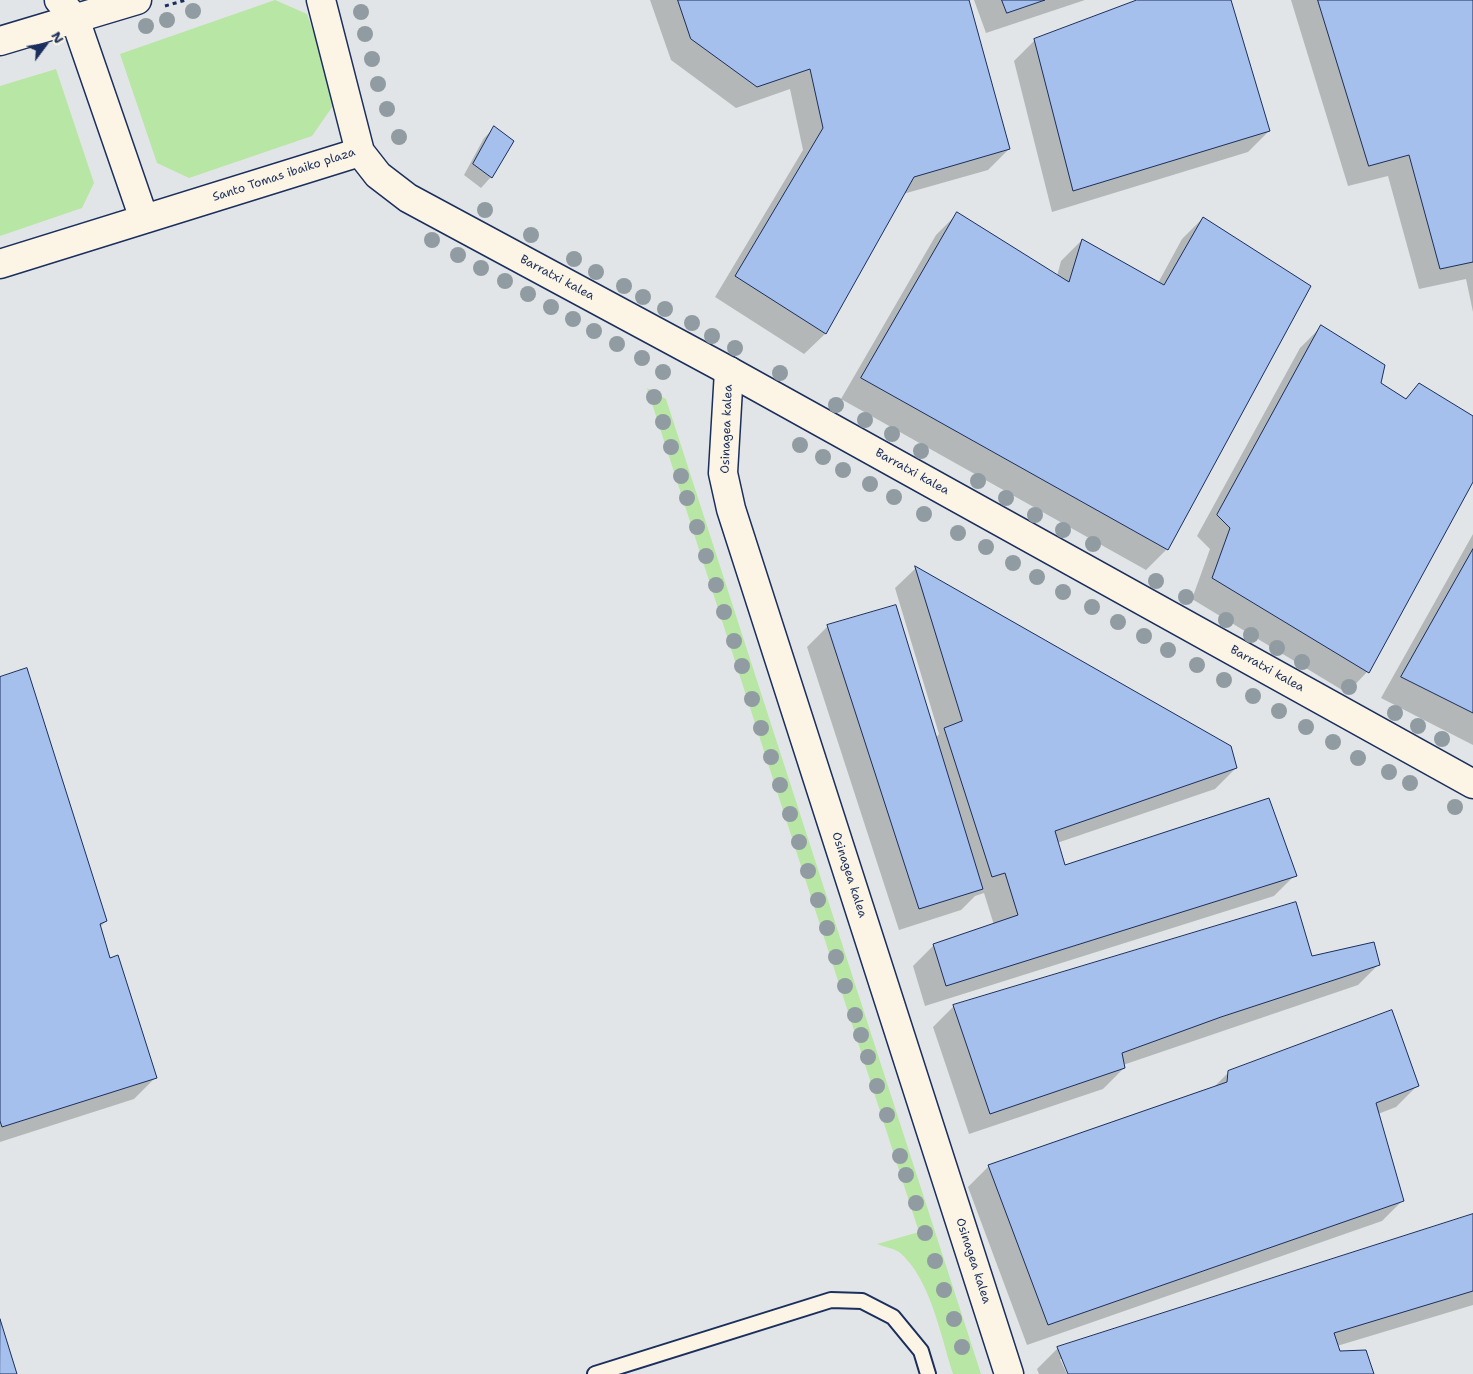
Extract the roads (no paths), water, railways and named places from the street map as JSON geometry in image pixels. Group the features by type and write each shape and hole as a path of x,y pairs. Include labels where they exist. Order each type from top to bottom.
{"street":[{"path":"0,41 67,10 136,0"},
{"name":"Santo Tomas ibaiko plaza","path":"0,264 360,152 321,0"},
{"path":"67,10 144,220"},
{"name":"Barratxi kalea","path":"360,152 378,175 408,198 729,370 1473,784"},
{"name":"Osinagea kalea","path":"729,370 723,473 731,508 1009,1374"}],"lane":[{"path":"595,1374 831,1300 862,1301 893,1317 921,1352 928,1374"}]}
